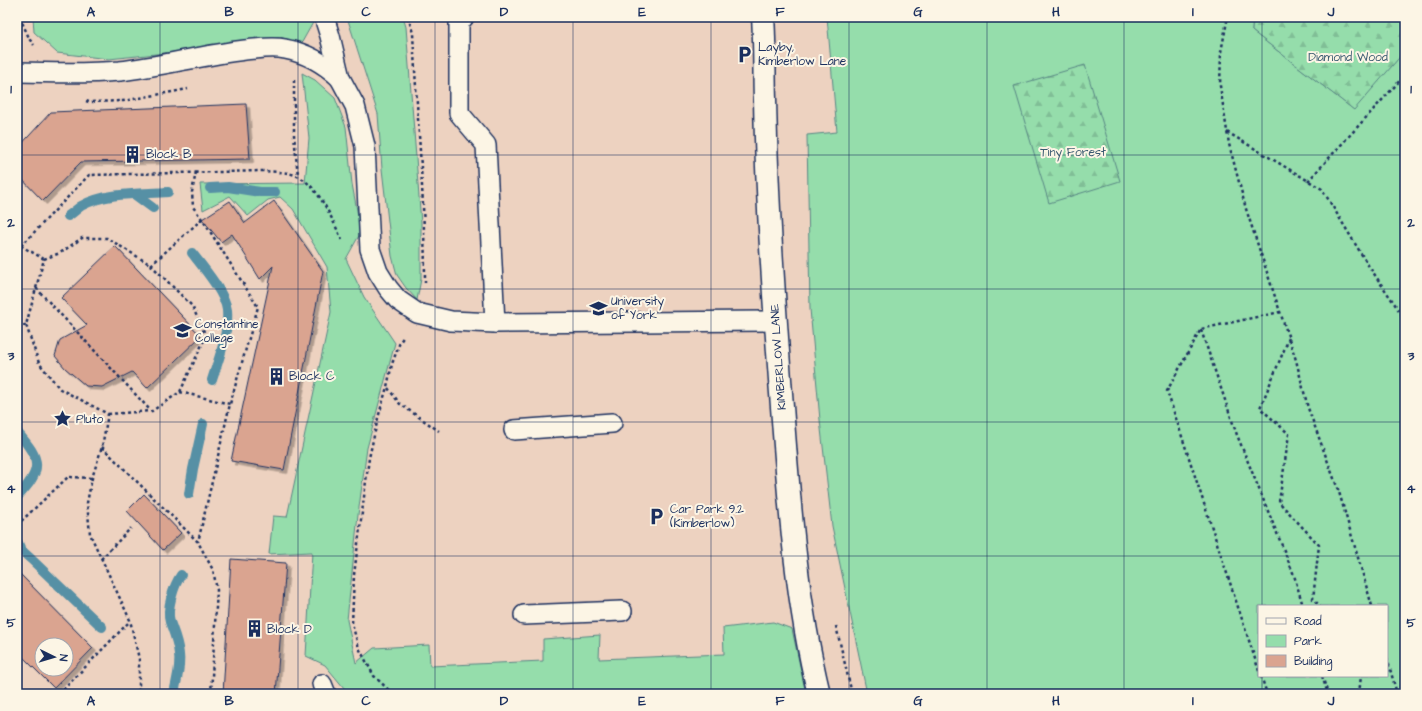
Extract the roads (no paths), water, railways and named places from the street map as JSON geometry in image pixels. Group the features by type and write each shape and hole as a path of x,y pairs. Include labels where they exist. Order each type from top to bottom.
{"street":[{"name":"KIMBERLOW LANE","path":"764,17 766,127 775,321 790,519 800,598 811,661 819,694"}],"lane":[{"path":"324,17 340,78 355,106 366,146 370,249 378,272 388,288 398,300 417,313 451,321 495,323 775,321"},
{"path":"464,17 459,23 459,113 486,145 495,323"},
{"path":"17,72 55,74 120,71 233,52 270,48 284,49 302,54 328,67 340,78"},
{"path":"514,430 612,424"},
{"path":"524,615 622,612"}],"waterway":[{"path":"210,188 228,187 260,192 275,192"},
{"path":"68,216 81,206 101,198 123,194 168,192"},
{"path":"134,194 153,208"},
{"path":"192,253 218,288 227,310 225,336 212,380"},
{"path":"189,494 203,424"},
{"path":"17,432 31,450 35,458 36,465 35,472 31,479 17,497"},
{"path":"18,543 21,550 102,627"},
{"path":"174,694 179,669 179,659 177,642 170,622 169,611 173,591 181,575"}],"place":[{"name":"Layby, Kimberlow Lane","path":"745,54"},
{"name":"Block B","path":"133,154"},
{"name":"University of York","path":"598,308"},
{"name":"Constantine College","path":"182,331"},
{"name":"Block C","path":"276,376"},
{"name":"Pluto","path":"63,419"},
{"name":"Car Park 9.2 (Kimberlow)","path":"657,516"},
{"name":"Block D","path":"254,629"}],"park label":[{"name":"Diamond Wood","path":"1348,57"},
{"name":"Tiny Forest","path":"1073,152"}]}
